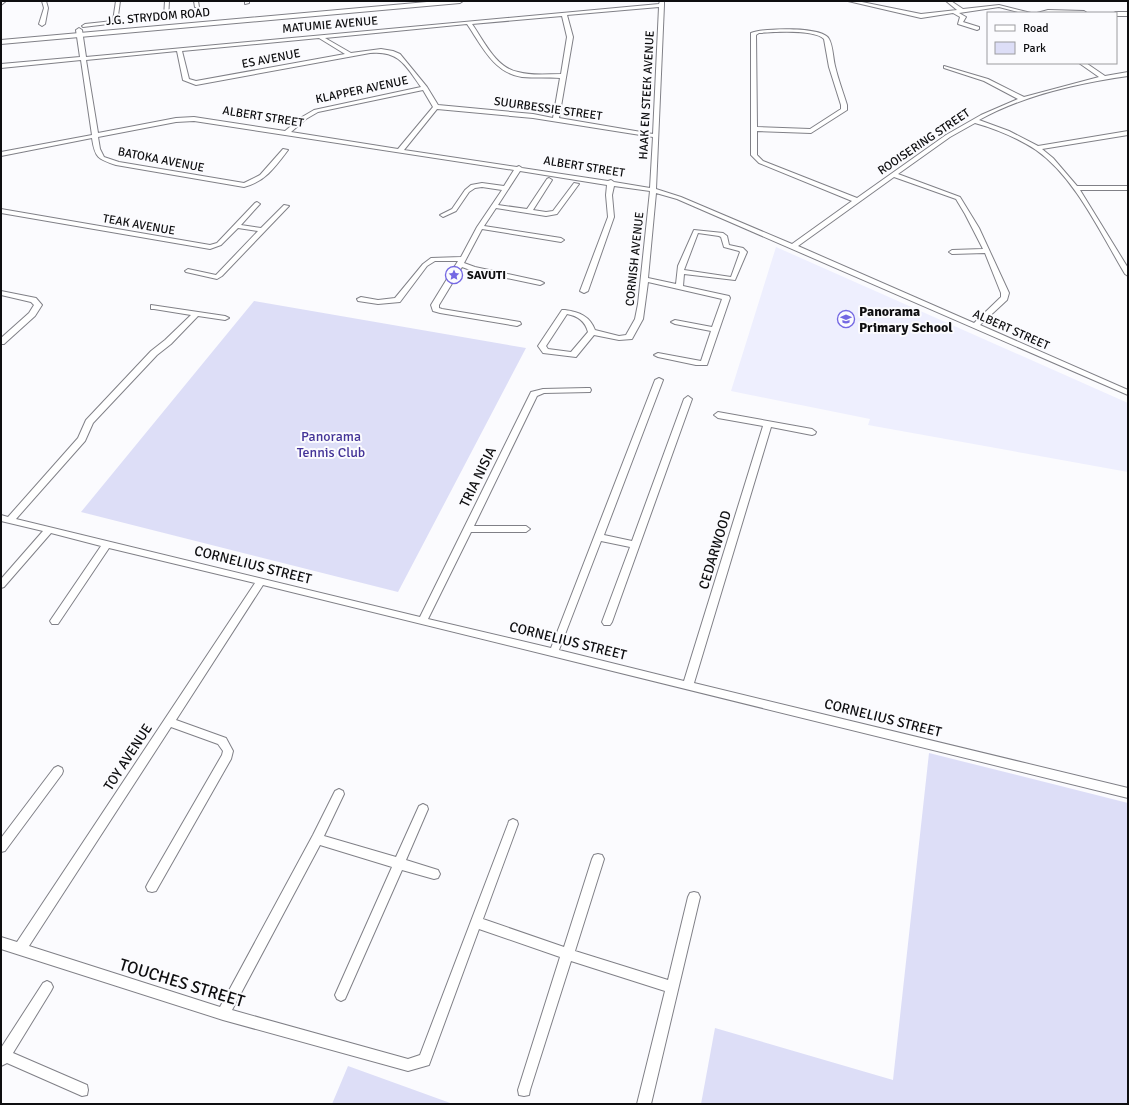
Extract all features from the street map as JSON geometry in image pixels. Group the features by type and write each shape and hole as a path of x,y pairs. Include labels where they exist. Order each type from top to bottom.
{"street":[{"path":"1,4 4,1"},
{"path":"42,24 46,8 44,1"},
{"path":"81,30 116,22 118,1"},
{"path":"140,21 166,18 167,1"},
{"name":"J.G. STRYDOM ROAD","path":"1,37 406,1"},
{"name":"J.G. STRYDOM ROAD","path":"1,42 81,30 460,1"},
{"path":"850,1 920,16 990,7 1003,7 1024,12"},
{"path":"948,1 961,10"},
{"path":"983,1 990,7"},
{"name":"MATUMIE AVENUE","path":"1,66 564,14 662,3"},
{"name":"HAAK EN STEEK AVENUE","path":"653,190 662,3"},
{"path":"979,8 987,13"},
{"path":"953,11 963,17 960,23 977,28"},
{"path":"556,119 570,34 564,14"},
{"path":"1117,17 1128,14"},
{"path":"469,23 499,64 507,71 521,74 563,76"},
{"name":"BATOKA AVENUE","path":"81,30 96,135 99,153 102,158 109,161 240,185 250,184 260,178 285,150"},
{"path":"753,128 811,131 842,112 844,106 832,67 827,39 824,36 811,32 756,32 753,34 753,128 754,155 758,160 856,200"},
{"path":"319,36 351,55"},
{"name":"ES AVENUE","path":"179,49 186,80 196,83 375,51 391,52 400,56 425,88"},
{"path":"1083,64 1104,78"},
{"path":"946,67 992,82 1023,99"},
{"name":"ROOISERING STREET","path":"793,246 948,136 996,110 1023,99 1104,78 1128,74"},
{"path":"400,150 436,107 433,98 425,88"},
{"name":"KLAPPER AVENUE","path":"288,132 304,118 316,111 425,88"},
{"name":"SUURBESSIE STREET","path":"436,107 556,119 656,136"},
{"name":"ALBERT STREET","path":"1,154 187,119 216,121 611,182 653,190 679,198 793,246 1128,393"},
{"path":"975,121 1036,148 1065,174 1128,274"},
{"path":"1036,148 1128,133"},
{"path":"517,324 436,309 435,305 461,264 480,227 504,188 519,168"},
{"path":"895,175 960,200 987,251 1005,291 1005,295 975,326"},
{"path":"529,211 549,180"},
{"path":"584,292 611,217 609,194 611,182"},
{"path":"494,206 548,214 557,212 576,184"},
{"path":"443,215 454,210 467,191 473,186 482,185 504,188"},
{"path":"1075,188 1128,188"},
{"name":"CORNISH AVENUE","path":"592,332 619,338 630,336 641,309 653,190"},
{"name":"TEAK AVENUE","path":"1,211 210,248 219,244 257,204"},
{"path":"188,272 217,277 220,276 286,206"},
{"path":"236,226 263,230"},
{"path":"480,227 561,240"},
{"path":"679,287 680,271 695,233 698,231 721,234 724,236 726,246 741,249 744,252 733,279 680,271"},
{"path":"952,252 987,251"},
{"path":"360,299 378,302 397,300 425,265 433,259 461,264 473,269 540,283"},
{"path":"645,279 726,298 704,363 696,363 658,355"},
{"path":"1,293 33,300 37,304 36,308 1,342"},
{"path":"154,306 225,318"},
{"path":"6,519 82,439 90,422 154,353 168,342 197,313"},
{"path":"564,313 583,317 590,324 592,332 573,355 546,351 542,348 564,313"},
{"path":"674,322 716,330"},
{"path":"554,652 660,380"},
{"name":"TRIA NISIA","path":"423,620 534,394 543,391 587,390"},
{"path":"607,622 688,399"},
{"path":"718,415 812,432"},
{"name":"CEDARWOOD","path":"688,685 768,424"},
{"name":"CORNELIUS STREET","path":"6,519 1128,793"},
{"path":"469,529 526,528"},
{"path":"1,585 49,530"},
{"path":"598,537 635,545"},
{"path":"55,621 107,543"},
{"name":"TOY AVENUE","path":"20,949 261,581"},
{"path":"152,887 227,756 228,751 222,741 168,721"},
{"path":"1,847 58,770"},
{"path":"223,1014 317,840 339,794"},
{"path":"341,995 423,809"},
{"path":"513,824 476,922 567,954 672,986"},
{"path":"317,840 434,874"},
{"path":"524,1090 598,859"},
{"path":"644,1104 694,897"},
{"name":"TOUCHES STREET","path":"1,943 223,1014 408,1065 424,1060 476,922"},
{"path":"47,987 2,1057 82,1090"}],"shaded area":[{"name":"Panorama Primary School","path":"776,247 1128,403 1128,472 868,425 870,419 731,391"}],"green space":[{"name":"Panorama Tennis Club","path":"254,301 526,348 398,592 81,512"},
{"path":"929,753 1128,803 1128,1104 701,1104 715,1028 893,1080"},
{"path":"348,1066 453,1104 332,1104"}],"place":[{"name":"SAVUTI","path":"454,275"},
{"name":"Panorama Primary School","path":"846,319"}]}
